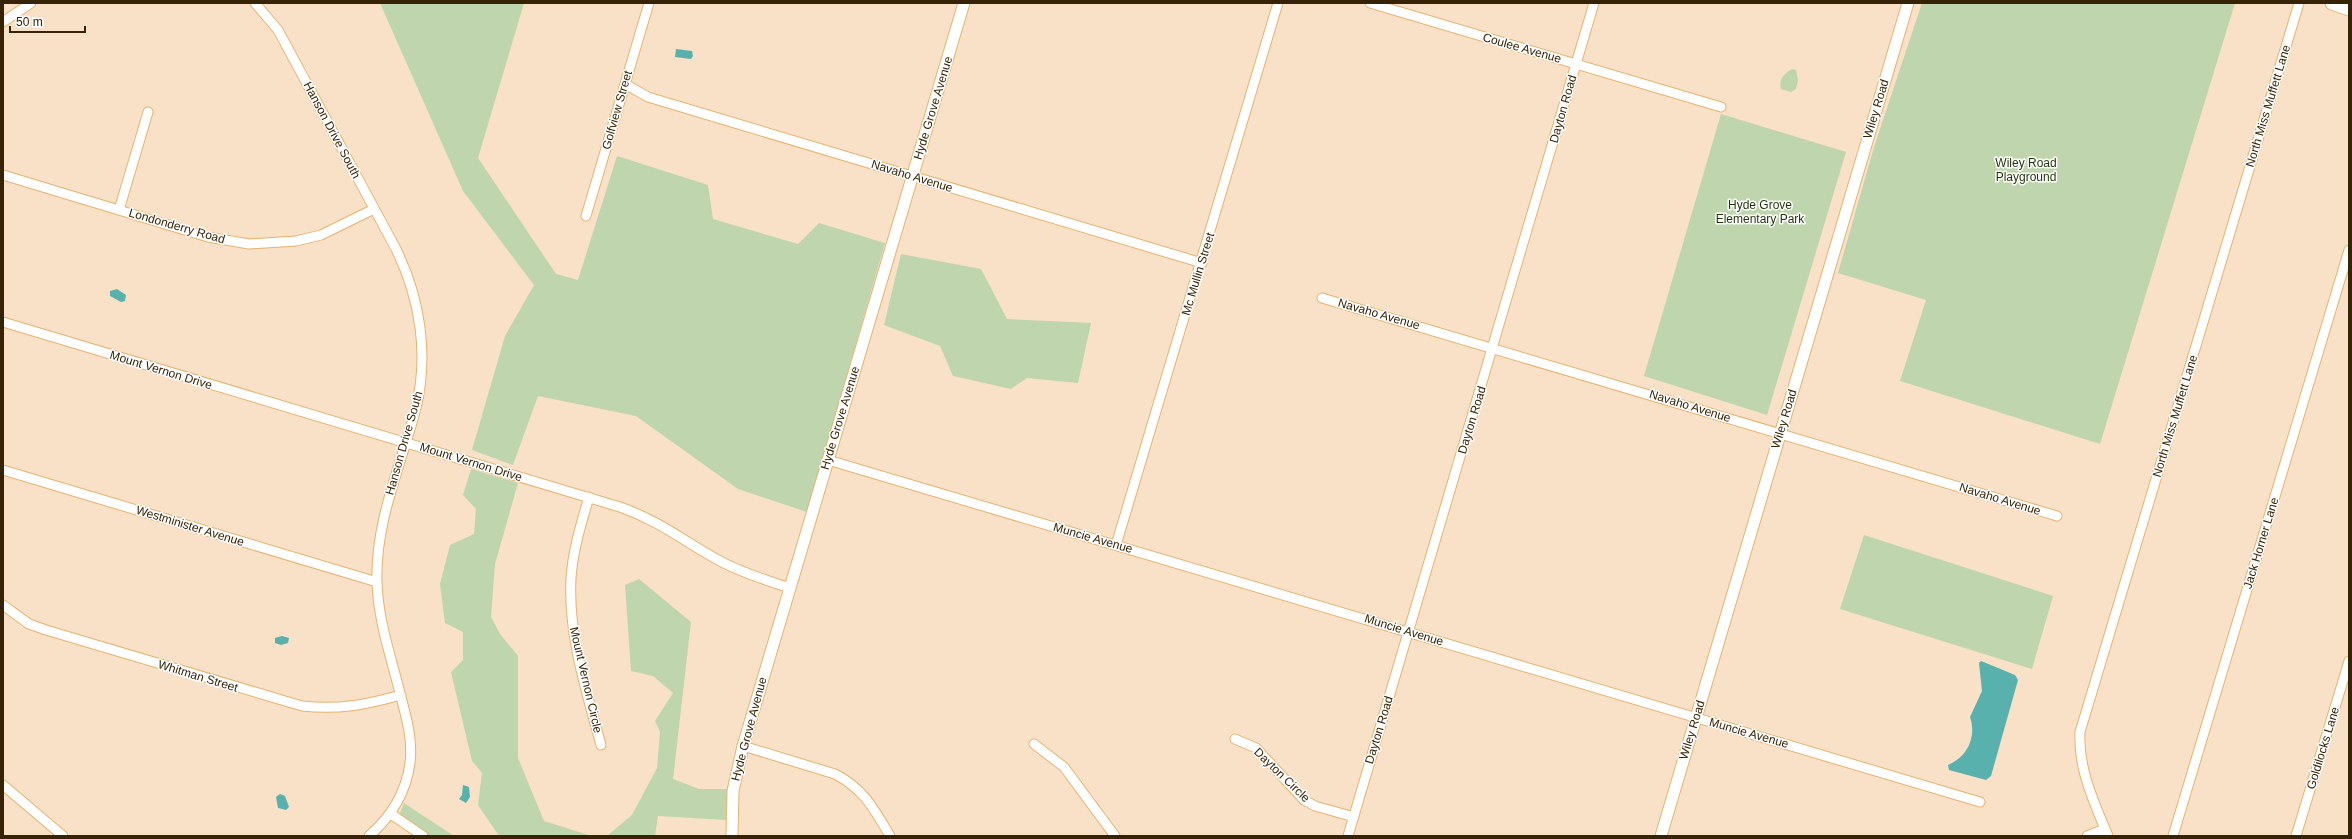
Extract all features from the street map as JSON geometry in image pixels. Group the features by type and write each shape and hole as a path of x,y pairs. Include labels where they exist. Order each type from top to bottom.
{"main road":[{"path":"2332,3 2349,9"}],"street":[{"path":"3,22 31,3"},
{"name":"Hanson Drive South","path":"255,3 278,30 405,266 421,328 420,382 405,443 384,511 377,559 377,582 385,634 410,732 411,747 406,781 391,814 369,836"},
{"name":"Golfview Street","path":"586,216 649,3"},
{"name":"Hyde Grove Avenue","path":"732,836 733,791 743,746 964,3"},
{"name":"Mc Mullin Street","path":"1116,545 1202,263 1278,3"},
{"name":"Coulee Avenue","path":"1370,3 1721,107"},
{"name":"Dayton Road","path":"1348,836 1594,3"},
{"name":"Wiley Road","path":"1660,836 1908,3"},
{"name":"North Miss Muffett Lane","path":"2106,832 2080,759 2080,732 2299,3"},
{"name":"Navaho Avenue","path":"625,84 648,97 1202,263"},
{"path":"119,210 148,112"},
{"name":"Londonderry Road","path":"3,175 214,238 249,244 269,244 321,235 374,209"},
{"name":"Jack Horner Lane","path":"2173,836 2349,250"},
{"name":"Navaho Avenue","path":"1322,298 1493,347 2057,516"},
{"name":"Mount Vernon Drive","path":"3,322 589,497 642,515 670,529 721,562 746,573 790,588"},
{"name":"Muncie Avenue","path":"828,460 1980,802"},
{"name":"Westminister Avenue","path":"3,470 377,582"},
{"name":"Mount Vernon Circle","path":"589,497 574,551 571,610 580,666 601,745"},
{"name":"Whitman Street","path":"3,605 29,624 46,630 295,704 326,708 349,707 401,695"},
{"name":"Goldilocks Lane","path":"2296,836 2349,661"},
{"name":"Dayton Circle","path":"1235,739 1256,748 1304,800 1315,806 1354,817"},
{"path":"1034,744 1064,767 1115,836"},
{"path":"743,746 835,774 844,779 865,795 890,836"},
{"path":"3,785 63,836"},
{"path":"391,814 422,836"},
{"path":"2087,836 2106,832"}],"green space":[{"path":"380,3 524,3 478,158 556,274 578,280 617,156 708,185 713,219 798,244 819,223 885,243 807,512 738,489 636,416 538,396 513,465 472,450 505,336 534,285 463,191"},
{"name":"Wiley Road Playground","path":"1922,3 2235,3 2100,444 1900,381 1926,300 1838,273 1874,147"},
{"path":"1793,69 1796,70 1798,80 1796,89 1791,92 1781,89 1781,80 1787,72"},
{"name":"Hyde Grove Elementary Park","path":"1721,114 1846,152 1767,415 1644,376"},
{"path":"901,254 981,269 1007,319 1091,323 1078,383 1027,378 1011,389 953,376 940,346 884,325"},
{"path":"471,469 518,483 495,564 491,617 500,634 518,656 518,758 544,821 592,836 499,836 478,805 482,773 472,761 451,672 463,660 463,632 445,623 440,584 450,545 474,534 476,509 463,495"},
{"path":"1864,535 2053,596 2032,669 1840,609"},
{"path":"639,579 691,622 673,779 699,789 728,789 726,820 658,816 655,836 607,836 632,815 657,768 660,732 655,721 673,693 653,676 631,671 625,585"},
{"path":"404,803 454,836 428,836 401,818 400,813"}],"water":[{"path":"676,49 692,51 693,56 691,59 675,57"},
{"path":"117,289 126,295 125,301 121,302 110,296 110,291"},
{"path":"282,636 289,638 288,643 281,645 275,643 275,638"},
{"path":"1981,661 2015,675 2018,680 1991,776 1986,780 1949,770 1948,765 1960,757 1969,746 1972,732 1970,717 1982,691 1979,663"},
{"path":"463,785 469,787 470,797 466,803 459,799 462,795"},
{"path":"280,794 285,796 289,807 286,810 278,808 276,797"}]}
